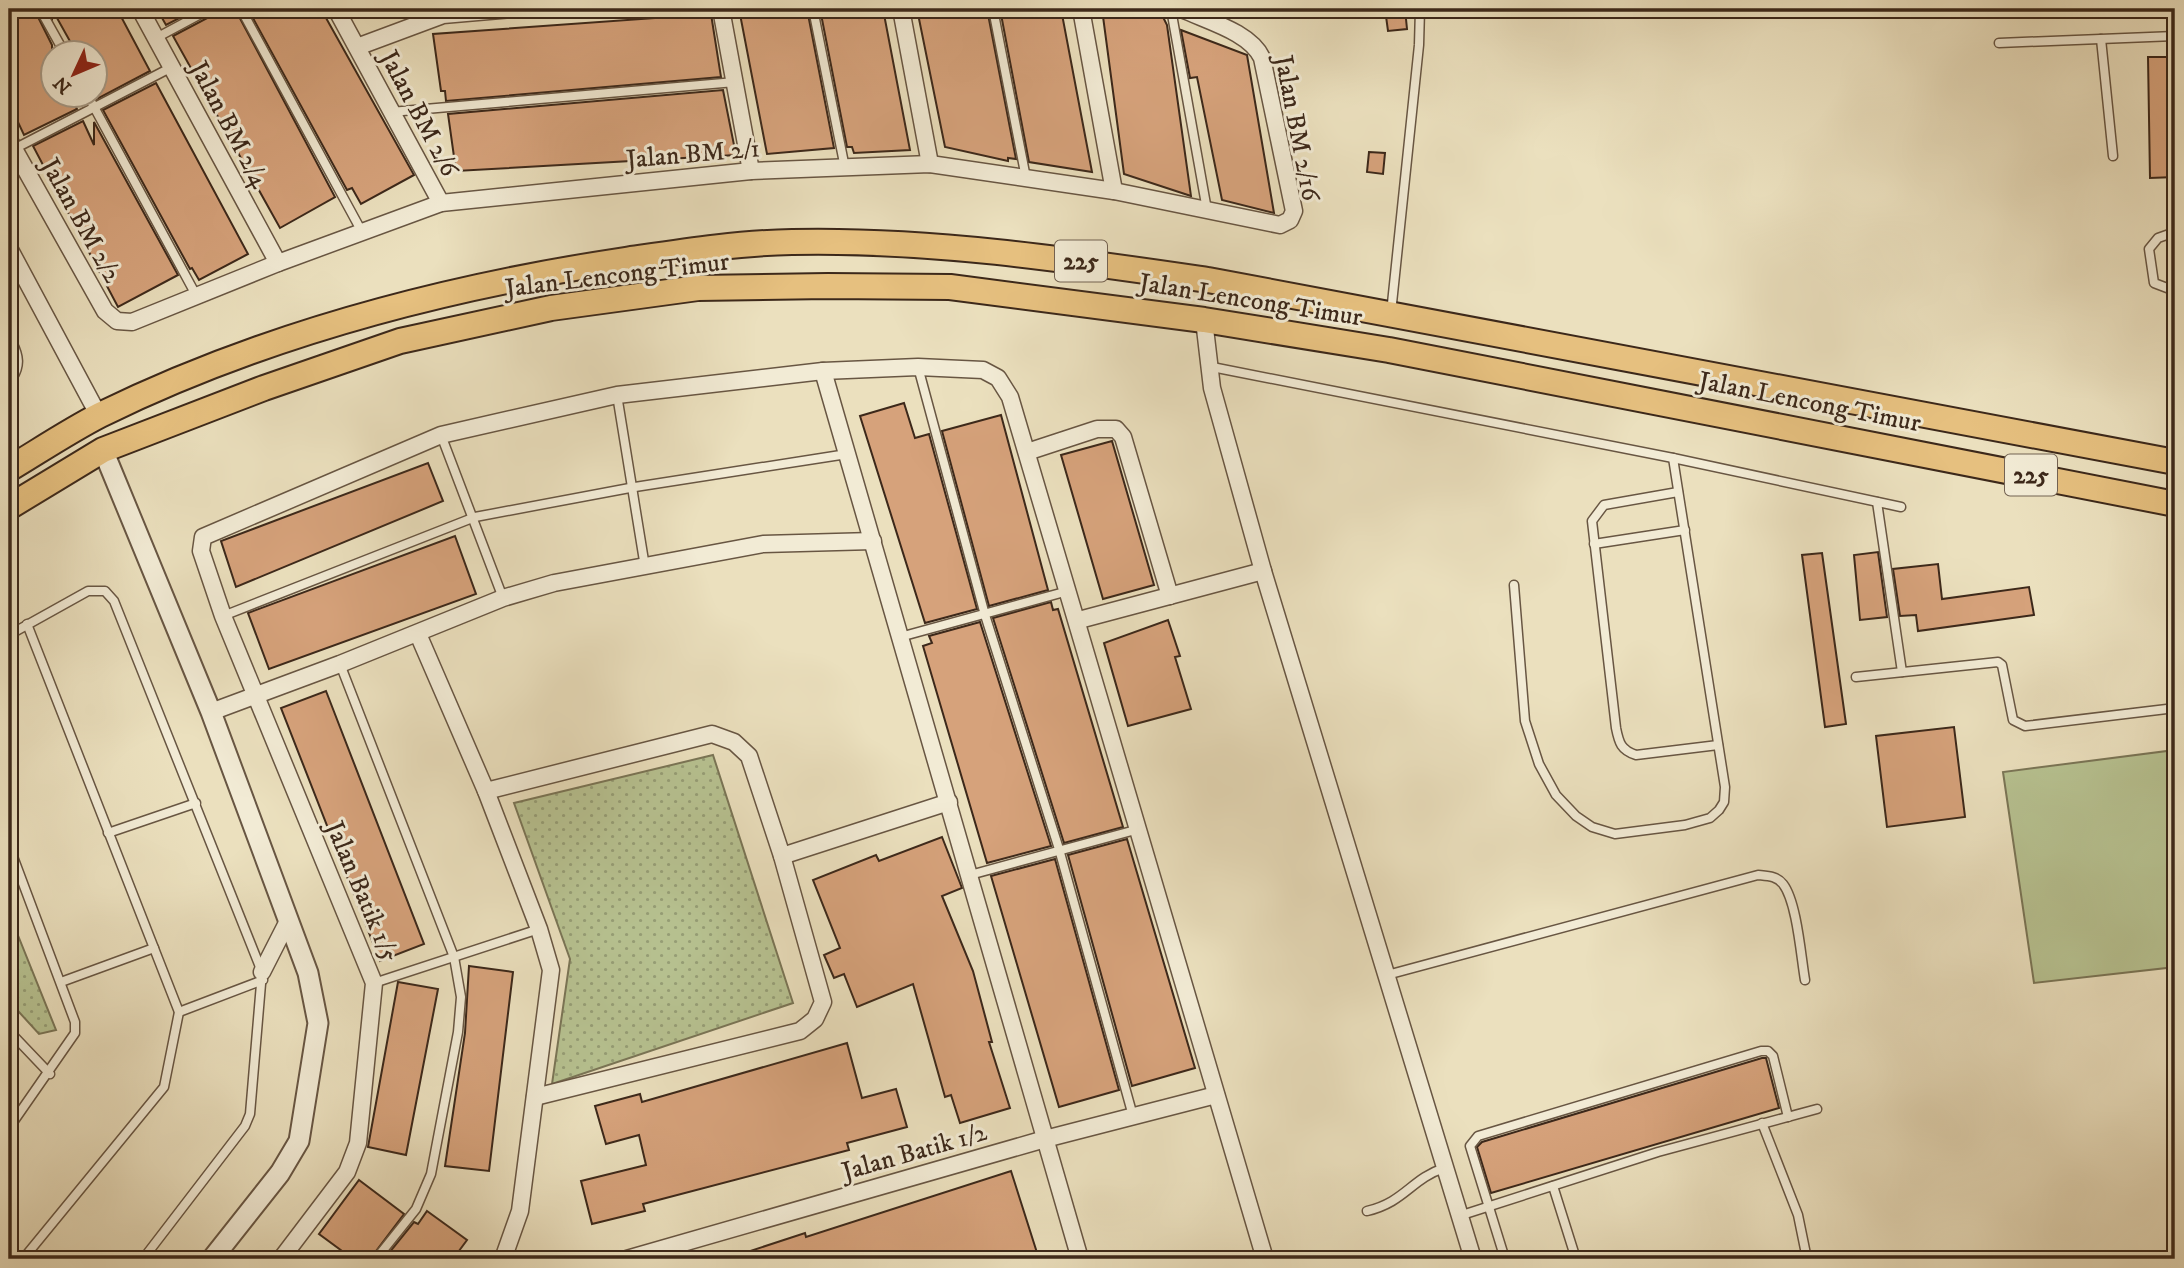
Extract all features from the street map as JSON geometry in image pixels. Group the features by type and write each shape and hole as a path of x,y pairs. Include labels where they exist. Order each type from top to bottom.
{"highway":[{"name":"Jalan Lencong Timur","path":"9,469 99,416 223,364 407,303 557,270 697,250 765,244 918,246 1078,261 1208,280 2175,462"},
{"name":"Jalan Lencong Timur","path":"9,507 103,450 264,388 400,341 551,307 698,288 950,287 1204,320 1389,349 2175,504"}],"street":[{"name":"Jalan BM 2/4","path":"140,9 278,263"},
{"name":"Jalan BM 2/6","path":"336,9 441,203"},
{"path":"357,47 441,12 513,9"},
{"path":"721,9 751,171"},
{"path":"901,9 930,164"},
{"path":"1081,9 1114,191"},
{"name":"Jalan BM 2/16","path":"1182,9 1256,47 1262,58 1294,211 1290,220"},
{"name":"Jalan BM 2/2","path":"11,145 105,311 117,321"},
{"name":"Jalan BM 2/1","path":"117,321 132,322 278,263 441,203 751,171 930,164 1114,191 1280,225 1290,220"},
{"path":"9,248 99,416"},
{"path":"1204,320 1207,366 1263,571 1473,1259"},
{"path":"9,376 14,367 12,351"},
{"path":"442,435 617,395 823,371 918,367 983,370 998,378 1010,397 1079,621 1265,1259"},
{"path":"823,371 1080,1259"},
{"path":"1027,452 1097,429 1116,429 1123,437 1170,596"},
{"name":"Jalan Batik 1/5","path":"287,1257 347,1172 358,1143 374,983 223,616 201,551 203,537 442,435"},
{"path":"103,450 211,712 308,974 318,1023 299,1140 280,1173 212,1259"},
{"path":"211,712 418,634 503,598 554,583 763,544 873,541"},
{"path":"1079,621 1263,571"},
{"path":"418,634 486,791 539,929 551,970 520,1211 503,1259"},
{"path":"486,791 712,734 734,742 749,756 782,856 823,1002 815,1019 800,1031 535,1097"},
{"path":"782,856 949,802"},
{"path":"263,976 288,921"},
{"name":"Jalan Batik 1/2","path":"627,1259 1045,1139 1216,1095"}],"lane":[{"path":"40,9 56,38"},
{"path":"156,38 210,9"},
{"path":"241,9 362,232"},
{"path":"813,9 845,168"},
{"path":"993,9 1026,178"},
{"path":"1171,9 1207,210"},
{"path":"1391,316 1419,45 1420,9"},
{"path":"1999,43 2175,36"},
{"path":"2101,39 2113,156"},
{"path":"108,100 172,67"},
{"path":"391,112 736,82"},
{"path":"11,145 92,108"},
{"path":"95,108 196,295"},
{"path":"2175,232 2158,238 2150,249 2154,283 2175,291"},
{"path":"1207,366 1673,458 1901,508"},
{"path":"918,367 985,615 1059,849 1133,1116"},
{"path":"617,395 635,487 645,567"},
{"path":"442,435 475,517 503,598"},
{"path":"223,616 475,517 635,487 847,454"},
{"path":"1514,585 1525,722 1539,764 1556,795 1576,816 1592,827 1615,834 1685,825 1710,818 1724,802 1718,745 1673,458"},
{"path":"1678,492 1604,505 1592,521 1619,743 1625,751 1636,755 1718,745"},
{"path":"1877,502 1902,672"},
{"path":"1594,544 1685,530"},
{"path":"900,637 1068,590"},
{"path":"9,635 88,591 105,591 114,601 263,976 250,1114 245,1126 142,1259"},
{"path":"23,1259 163,1087 179,1012 27,624"},
{"path":"1856,677 1998,662 2002,664 2013,720 2025,726 2175,708"},
{"path":"340,664 454,957 461,998 458,1031 431,1174 416,1209 376,1259"},
{"path":"108,833 195,803"},
{"path":"970,875 1139,828"},
{"path":"9,846 75,1022 75,1033 50,1074 9,1128"},
{"path":"1387,975 1758,875 1772,876 1782,883 1790,896 1805,980"},
{"path":"374,983 539,929"},
{"path":"61,982 154,948"},
{"path":"179,1012 263,976"},
{"path":"9,1031 50,1074"},
{"path":"1505,1259 1470,1146 1478,1136 1725,1061 1768,1051 1773,1056 1788,1117"},
{"path":"1460,1216 1762,1123 1817,1109"},
{"path":"1762,1123 1798,1214 1807,1259"},
{"path":"1367,1211 1395,1201 1425,1174 1444,1168"},
{"path":"1553,1186 1576,1259"}],"green space":[{"path":"2175,750 2175,967 2034,983 2003,772"},
{"path":"713,755 793,1003 552,1084 570,959 514,803"},
{"path":"9,913 56,1030 39,1034 9,1001"}],"building":[{"path":"34,9 48,38 38,38 38,108 77,109 24,135 9,103 9,24"},
{"path":"52,9 117,9 150,71 108,93 108,38 68,38"},
{"path":"157,9 197,9 166,25"},
{"path":"216,9 235,9 335,197 280,228 173,36 213,15"},
{"path":"248,9 321,9 414,175 361,204 352,188 347,190"},
{"path":"739,9 807,9 834,148 767,154"},
{"path":"820,9 883,9 910,150 854,153 852,147 847,147"},
{"path":"917,9 987,9 1016,159 1008,158 1008,161 945,147"},
{"path":"1000,9 1061,9 1092,172 1029,162"},
{"path":"1102,9 1138,9 1163,17 1167,25 1191,196 1124,174"},
{"path":"1385,9 1405,9 1407,29 1388,31"},
{"path":"711,14 721,77 446,101 445,91 441,91 433,34"},
{"path":"1181,30 1247,55 1274,213 1222,200 1197,77 1190,78"},
{"path":"2148,57 2175,57 2175,177 2150,178"},
{"path":"156,83 248,254 199,280 192,268 190,269 103,110"},
{"path":"723,90 736,155 456,171 448,114"},
{"path":"83,121 94,145 94,122 178,275 118,307 33,146"},
{"path":"1369,152 1385,153 1383,174 1367,172"},
{"path":"904,403 915,438 929,434 977,609 925,623 860,416"},
{"path":"1001,415 1048,590 989,606 942,431"},
{"path":"1112,441 1154,585 1103,599 1061,455"},
{"path":"428,463 443,501 236,587 221,541"},
{"path":"455,536 476,594 269,669 248,613"},
{"path":"1878,552 1887,617 1860,620 1854,555"},
{"path":"1822,553 1846,724 1825,727 1802,555"},
{"path":"1938,564 1942,599 2029,587 2034,615 1918,631 1916,615 1900,616 1893,569"},
{"path":"1051,602 1053,610 1058,609 1123,827 1064,843 993,618"},
{"path":"1168,620 1180,656 1175,657 1191,709 1128,726 1104,643"},
{"path":"980,622 1051,846 987,863 923,646 932,643 929,636"},
{"path":"326,691 424,944 380,961 281,708"},
{"path":"1954,727 1965,817 1887,827 1876,736"},
{"path":"942,837 962,888 942,896 973,971 992,1042 989,1042 1010,1108 960,1123 951,1095 945,1097 913,984 857,1007 844,974 834,978 824,955 840,948 813,880 876,855 879,861"},
{"path":"1127,839 1195,1068 1132,1086 1068,855"},
{"path":"1055,859 1119,1090 1059,1107 991,876"},
{"path":"469,966 513,972 489,1171 445,1166 465,1033"},
{"path":"398,982 438,989 406,1155 368,1147"},
{"path":"847,1043 862,1098 896,1089 907,1127 847,1143 849,1150 643,1204 645,1211 592,1224 581,1181 646,1165 639,1135 606,1144 595,1106 640,1094 642,1102"},
{"path":"1766,1058 1779,1108 1491,1193 1477,1147 1482,1142"},
{"path":"1011,1171 1039,1259 735,1259 735,1256 805,1233 806,1237"},
{"path":"359,1180 404,1214 370,1259 353,1259 319,1234"},
{"path":"427,1211 467,1240 453,1259 384,1259 414,1222 418,1224"}]}
